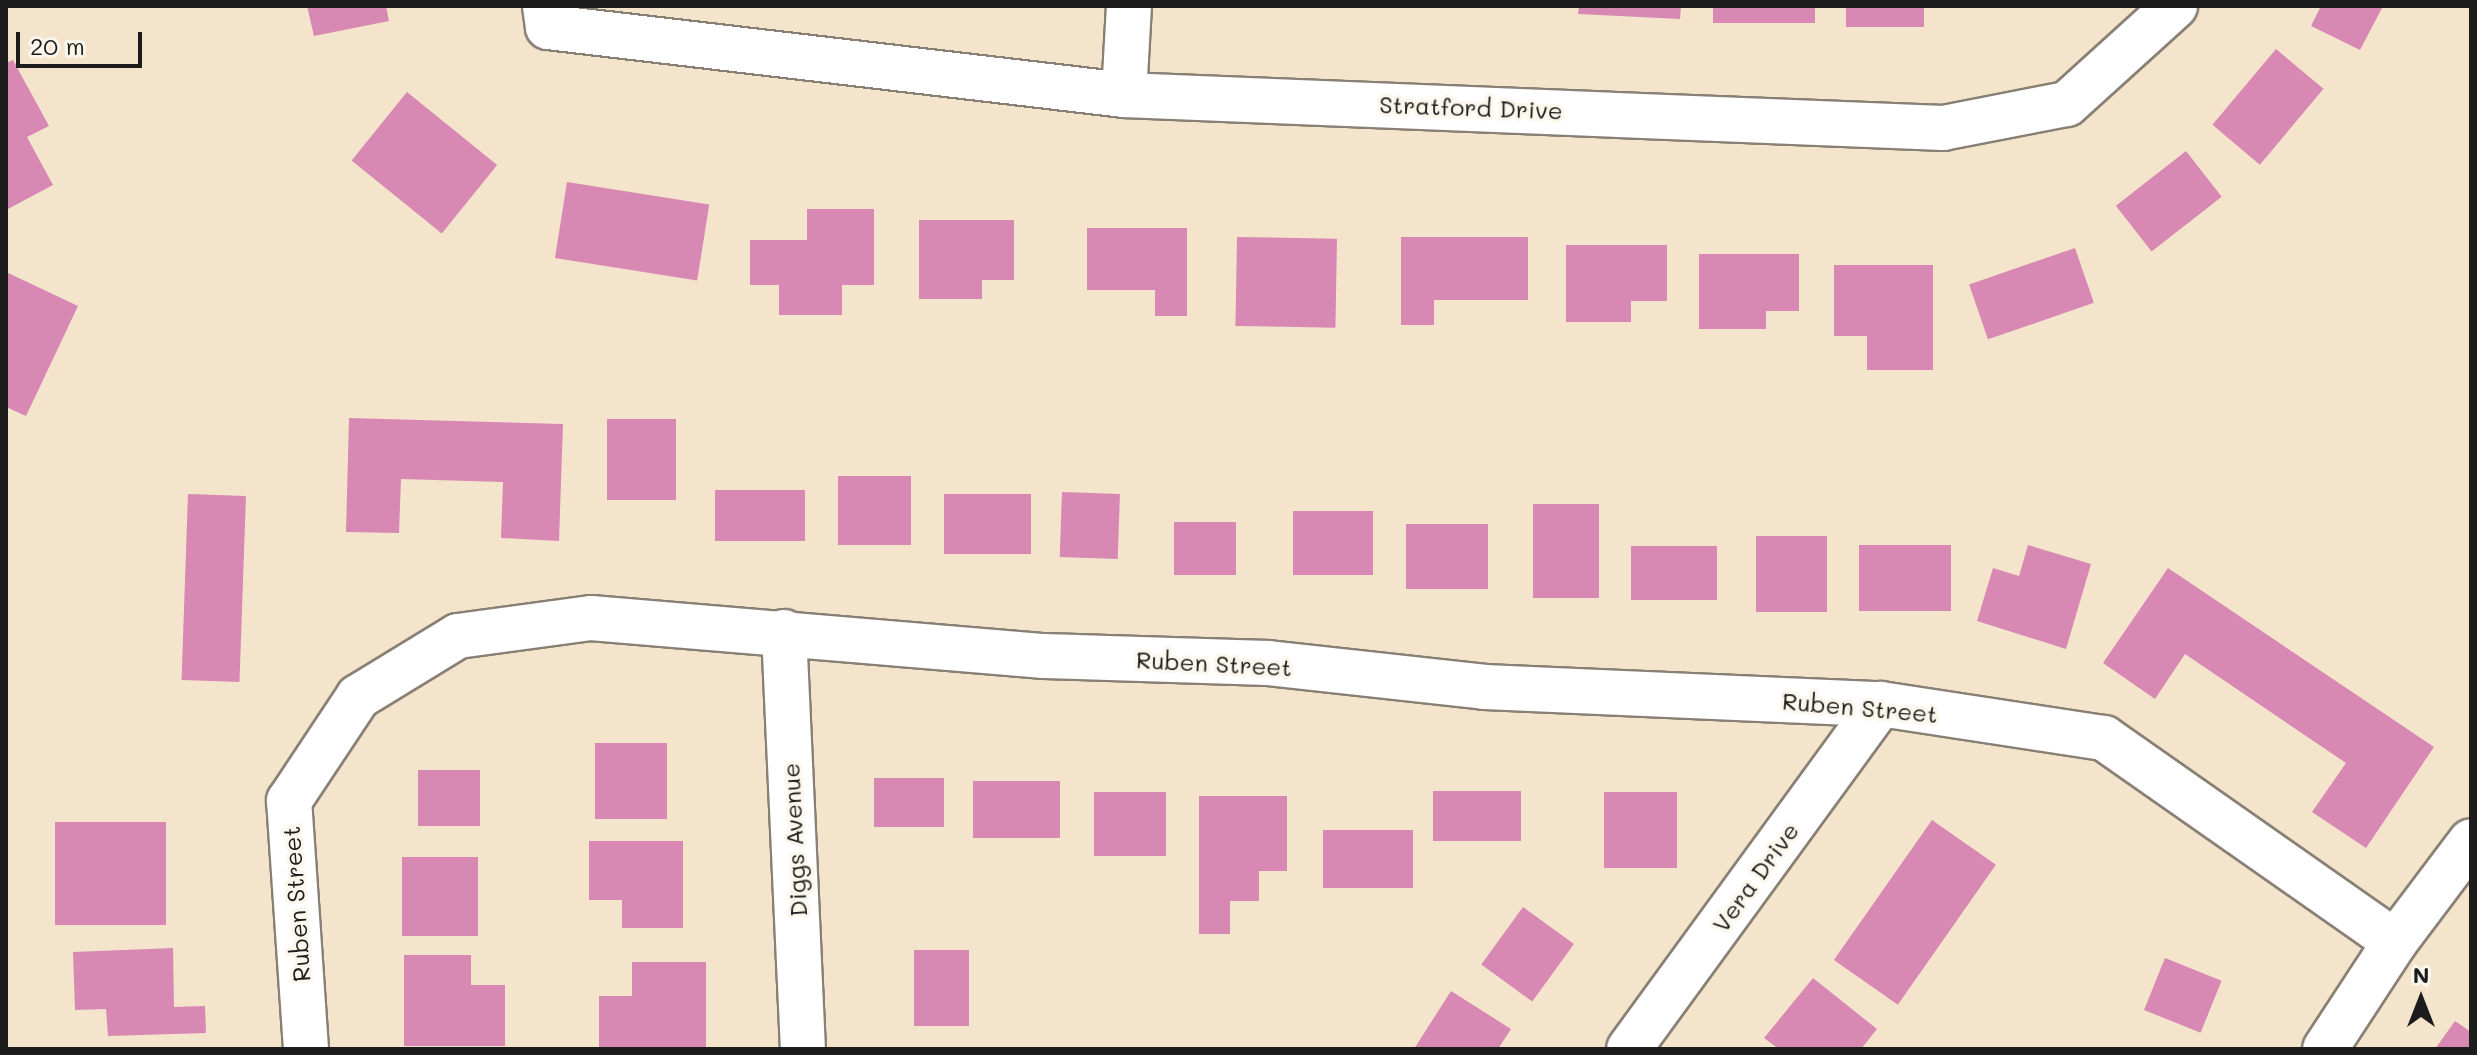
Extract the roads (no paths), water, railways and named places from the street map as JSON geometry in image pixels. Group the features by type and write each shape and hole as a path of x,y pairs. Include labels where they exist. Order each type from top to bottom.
{"street":[{"name":"Stratford Drive","path":"545,6 548,27 730,51 1124,95 1943,128 2067,104 2175,6"},
{"path":"1124,95 1129,6"},
{"name":"Ruben Street","path":"306,1049 289,801 358,697 458,636 591,618 1044,656 1268,663 1484,687 1881,704 2104,738 2395,942"},
{"name":"Diggs Avenue","path":"784,632 803,1049"},
{"name":"Vera Drive","path":"1629,1049 1881,704"},
{"path":"2325,1049 2395,942 2471,841"}]}
